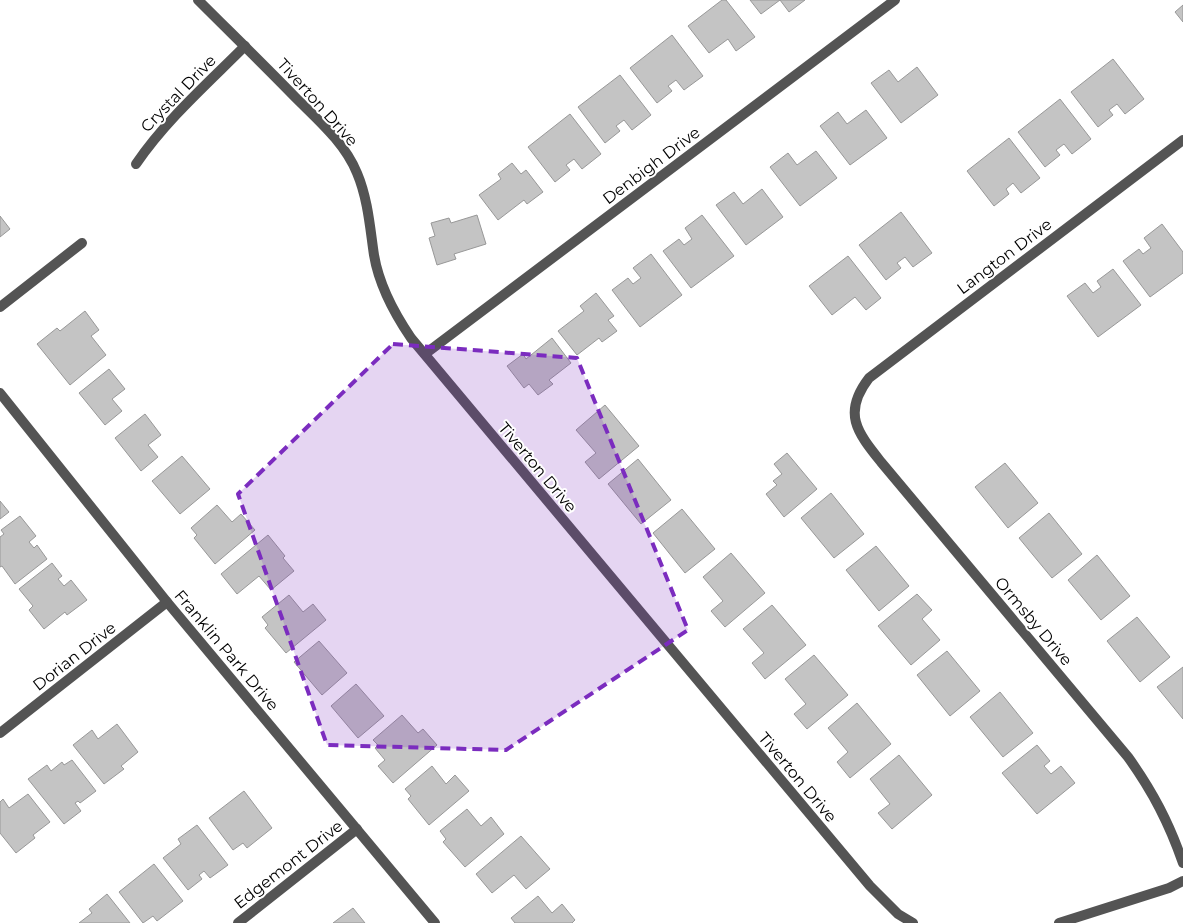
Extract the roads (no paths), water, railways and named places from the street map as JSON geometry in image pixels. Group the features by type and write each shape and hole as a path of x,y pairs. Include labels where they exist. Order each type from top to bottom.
{"street":[{"name":"Tiverton Drive","path":"198,0 327,129 346,153 357,173 364,195 375,257 390,302 400,323 870,886 898,914 913,923"},
{"name":"Denbigh Drive","path":"425,354 895,0"},
{"name":"Crystal Drive","path":"136,164 148,147 178,113 244,46"},
{"name":"Langton Drive","path":"855,406 860,389 869,378 1183,140"},
{"path":"0,307 82,243"},
{"name":"Franklin Park Drive","path":"0,393 166,602 435,923"},
{"name":"Ormsby Drive","path":"855,406 855,422 864,440 1128,757 1147,783 1158,802 1183,863"},
{"name":"Dorian Drive","path":"0,733 166,602"},
{"name":"Edgemont Drive","path":"238,923 357,829"},
{"path":"1060,923 1183,882"}]}
